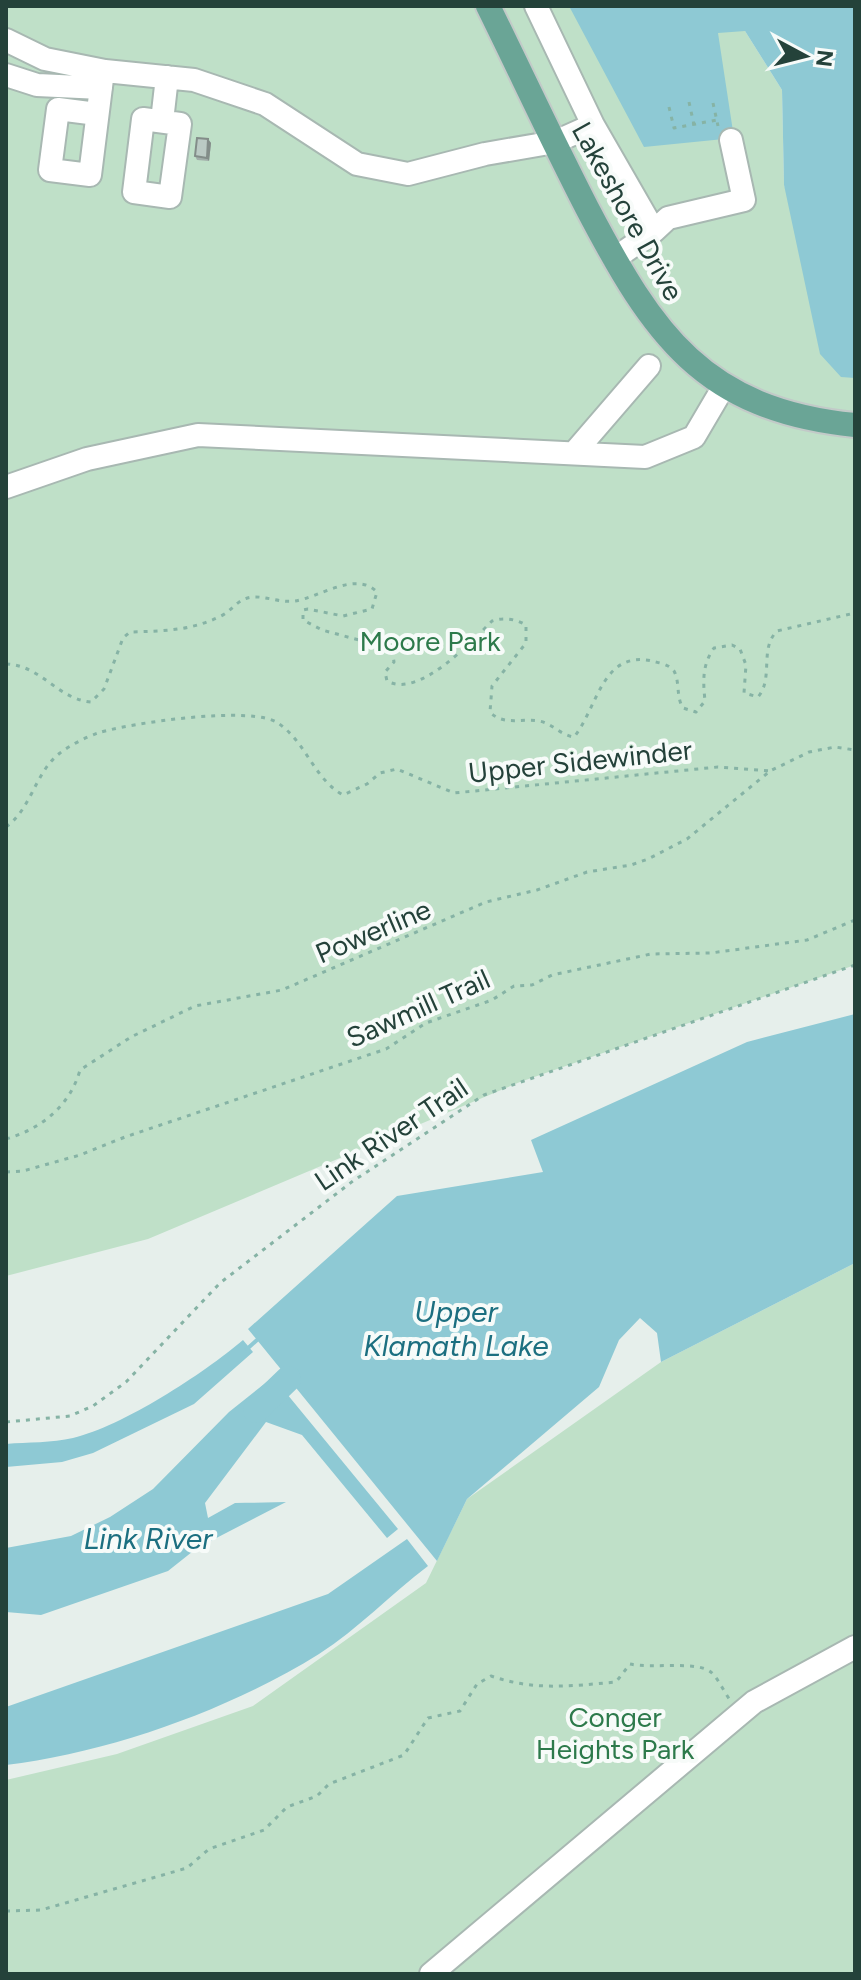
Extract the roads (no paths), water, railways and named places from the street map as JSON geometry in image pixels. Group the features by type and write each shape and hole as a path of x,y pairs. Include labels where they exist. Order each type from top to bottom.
{"main road":[{"name":"Lakeshore Drive","path":"488,6 614,259 665,337 724,386 792,415 855,425"}],"street":[{"path":"536,6 593,125 654,231"},
{"path":"6,40 45,59 102,79"},
{"path":"6,75 37,85 102,79 167,77 194,80 265,104 357,164 408,174 485,154 555,142 593,125"},
{"path":"162,121 167,77"},
{"path":"97,114 102,79"},
{"path":"614,259 668,218 744,200 725,135"},
{"path":"574,453 649,366"},
{"path":"6,487 87,459 198,435 645,457 694,437 724,386"},
{"path":"431,1974 754,1702 855,1647"}],"water":[{"path":"569,6 855,6 855,378 841,377 820,354 784,185 782,90 745,31 718,33 734,138 644,147"},
{"name":"Upper Klamath Lake","path":"855,1014 855,1263 661,1362 657,1333 640,1318 619,1340 599,1387 467,1499 437,1561 248,1329 397,1196 543,1172 531,1140 747,1042"},
{"path":"243,1340 253,1352 194,1404 93,1453 62,1462 6,1467 6,1444 65,1440 93,1432 138,1411 185,1383"},
{"name":"Link River","path":"273,1377 398,1529 387,1538 302,1435 266,1422 205,1503 208,1518 235,1503 286,1502 197,1548 168,1571 41,1615 6,1612 6,1548 71,1536 110,1517 153,1489 229,1412"},
{"path":"407,1539 428,1566 333,1644 284,1674 168,1726 87,1750 6,1765 6,1707 328,1594"}],"waterway":[{"path":"247,1349 257,1340"},
{"name":"Link River","path":"256,1410 288,1379"}],"park label":[{"name":"Moore Park","path":"430,641"},
{"name":"Conger Heights Park","path":"615,1733"}]}
